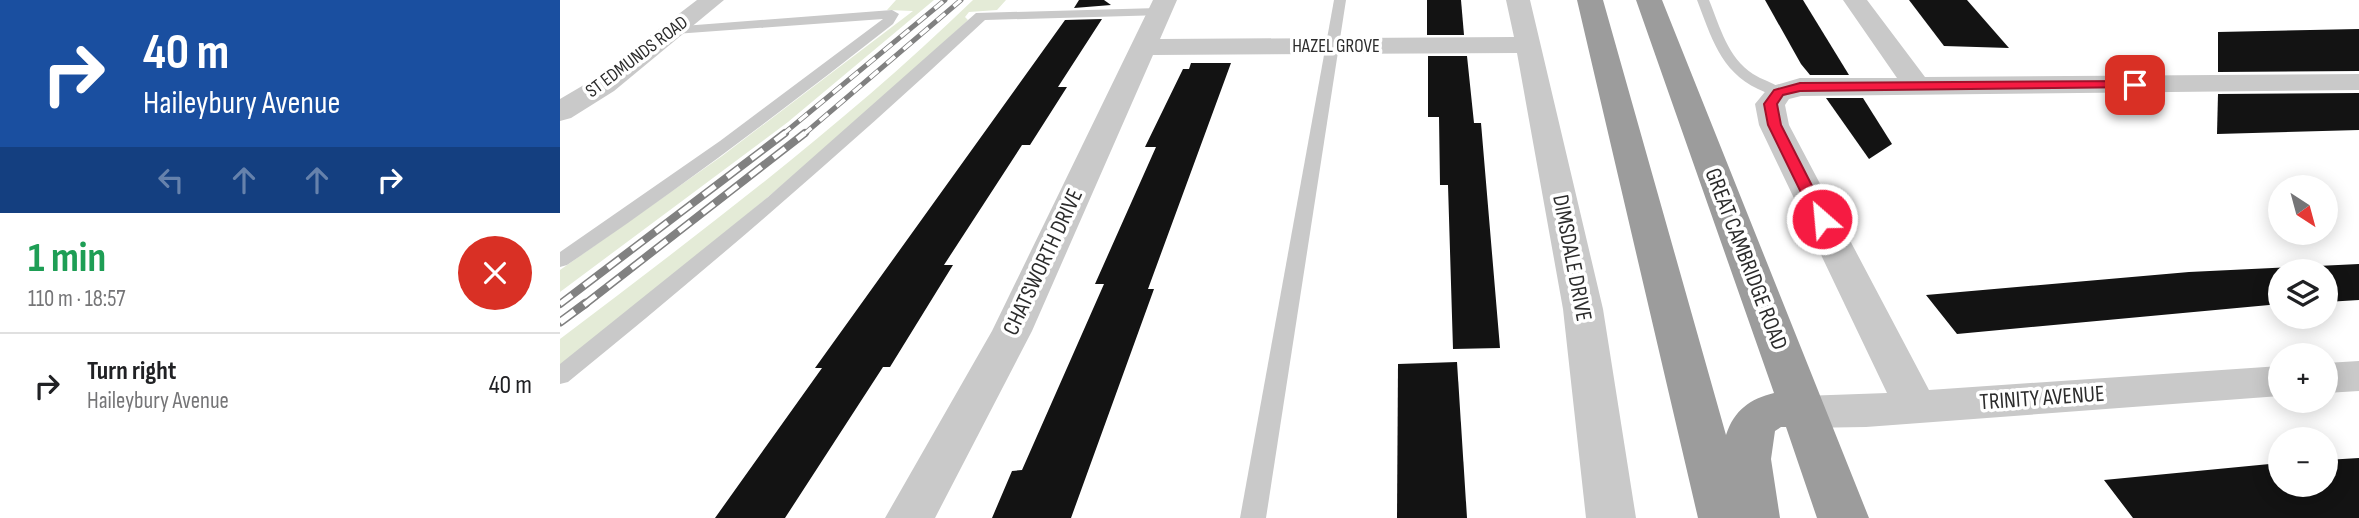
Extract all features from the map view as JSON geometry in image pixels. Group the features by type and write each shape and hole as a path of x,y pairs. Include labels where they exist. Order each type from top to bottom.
{"highway":[{"path":"1590,0 1724,518"},
{"name":"GREAT CAMBRIDGE ROAD","path":"1649,0 1843,518"},
{"path":"1754,518 1746,449 1754,424 1770,411 1803,412"}],"street":[{"name":"ST EDMUNDS ROAD","path":"560,112 604,85 712,0"},
{"name":"DIMSDALE DRIVE","path":"1518,0 1530,46 1584,309 1611,518"},
{"path":"1855,0 1916,85"},
{"name":"CHATSWORTH DRIVE","path":"910,518 1012,331 1162,6"},
{"name":"HAZEL GROVE","path":"1142,47 1530,46"},
{"path":"1916,407 1774,125 1770,104 1779,93 1800,87 2359,82"},
{"path":"2338,377 2359,376"},
{"name":"TRINITY AVENUE","path":"1803,412 1916,407 2268,382"}],"lane":[{"path":"874,15 888,0"},
{"path":"1253,518 1340,0"},
{"path":"1703,0 1730,63 1751,82 1779,93"},
{"path":"560,376 690,274 883,109 981,16 1162,6"},
{"path":"560,261 645,205 757,124 888,21 892,14 675,30"}],"green space":[{"path":"896,0 934,0 788,122 560,292 560,270 722,156 913,11 887,10"},
{"path":"973,0 1006,0 997,10 969,12 965,17 968,20 870,110 717,239 560,365 560,339 823,134"}],"building":[{"path":"1079,0 1104,0 1111,5 1074,8"},
{"path":"1427,0 1461,0 1464,35 1427,35"},
{"path":"1765,0 1803,0 1849,75 1810,75"},
{"path":"1909,0 1967,0 2009,48 1944,46"},
{"path":"1102,19 1058,87 1067,87 1030,145 1022,145 944,265 953,265 890,367 883,367 785,518 715,518 822,368 815,368 1065,20"},
{"path":"2359,29 2359,71 2218,72 2218,32"},
{"path":"1428,56 1467,56 1474,123 1481,123 1500,348 1453,349 1448,185 1440,185 1439,117 1428,117"},
{"path":"1191,63 1231,63 1148,289 1154,289 1071,518 992,518 1012,471 1022,470 1104,284 1095,284 1156,147 1145,147 1183,69 1189,69"},
{"path":"2359,93 2359,130 2217,134 2218,94"},
{"path":"1826,98 1863,98 1892,144 1869,159"},
{"path":"2359,264 2359,300 2338,301 2338,265"},
{"path":"2268,268 2268,305 1957,334 1926,295 2189,272"},
{"path":"1457,362 1467,518 1397,518 1398,364"},
{"path":"2359,458 2359,518 2133,518 2104,480 2268,464 2268,497 2338,497 2338,459"}],"railway":[{"path":"782,135 945,0"},
{"path":"803,135 961,0"},
{"path":"560,304 785,133"},
{"path":"584,305 805,133"},
{"path":"560,322 586,303"}],"route":[{"path":"1822,219 1774,125 1770,104 1773,98 1788,89 1916,85 2135,85"}]}
